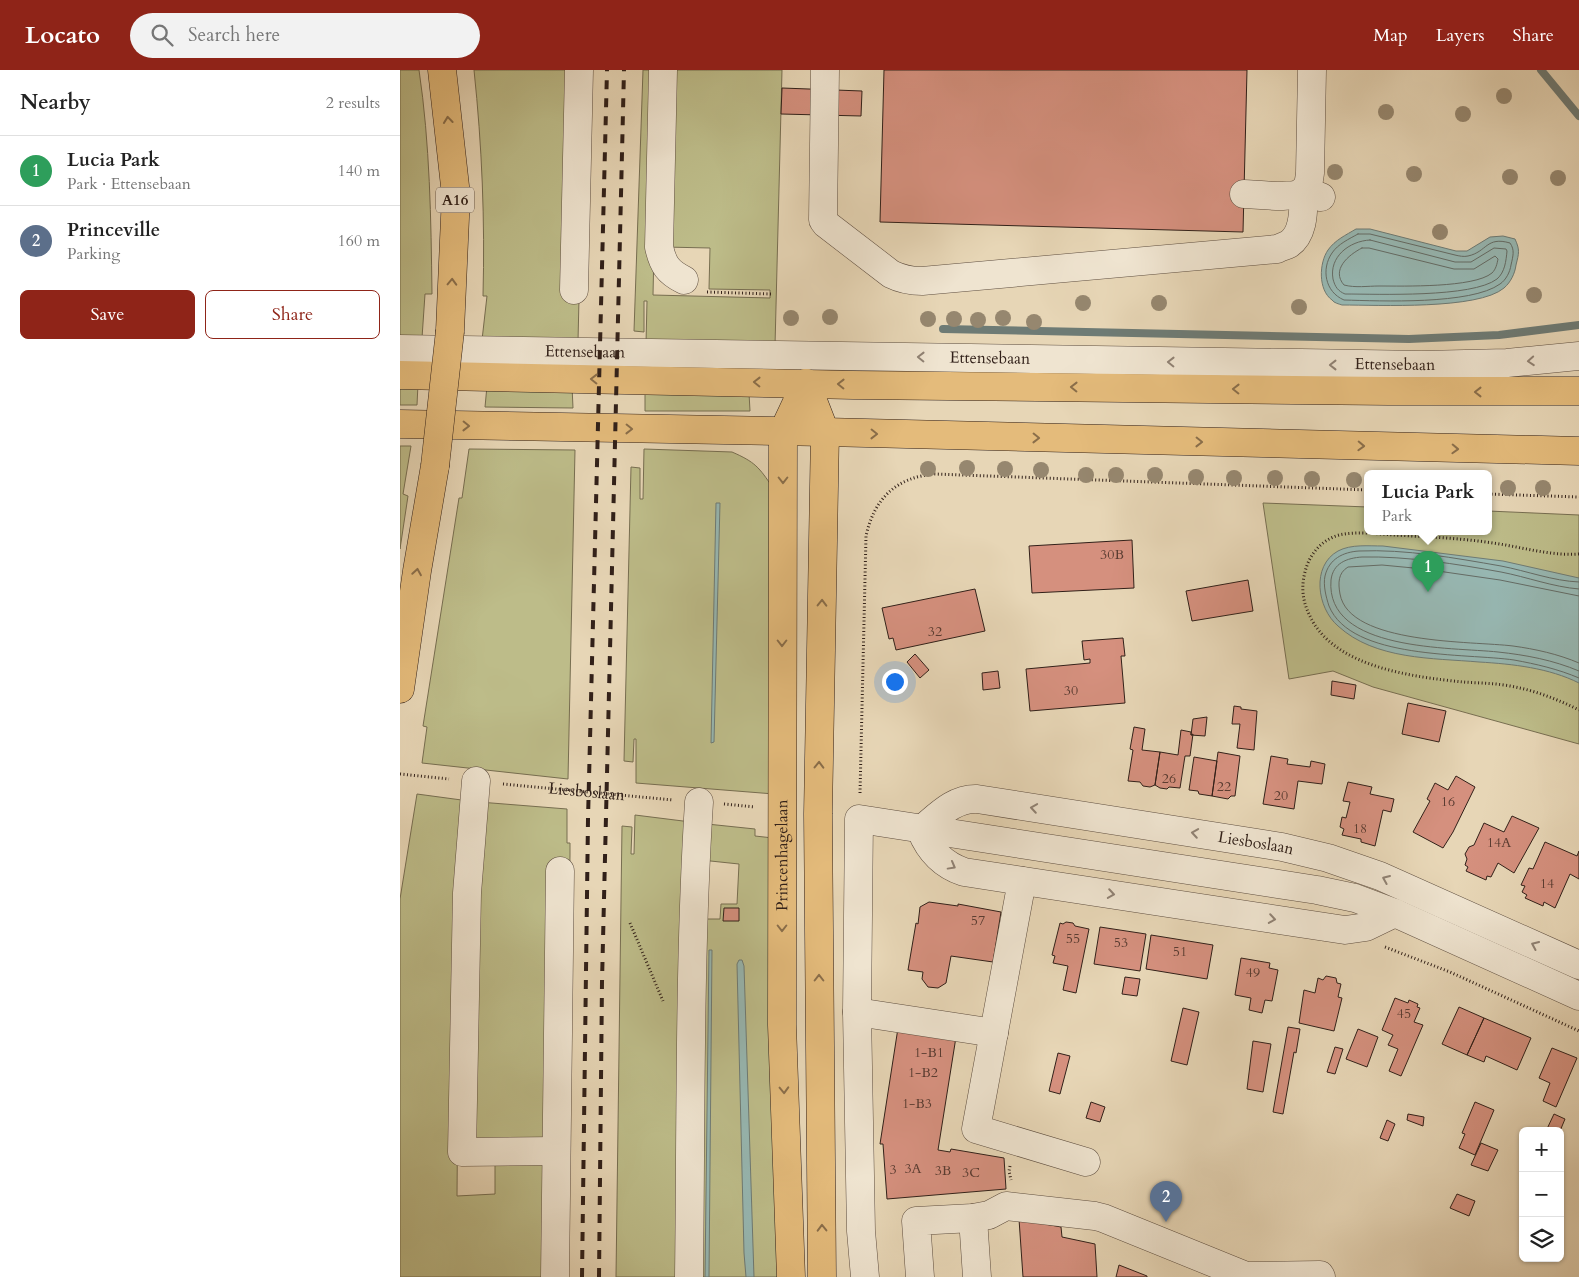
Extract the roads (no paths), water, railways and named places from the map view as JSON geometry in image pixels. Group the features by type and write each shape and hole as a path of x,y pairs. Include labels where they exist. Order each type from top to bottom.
{"main road":[{"name":"A16","path":"400,689 434,466 450,331 456,195 442,70"},
{"name":"Ettensebaan","path":"400,375 1360,391 1579,391"},
{"path":"783,432 806,383"},
{"path":"806,383 825,432 818,814 822,1277"},
{"path":"400,424 825,432 1579,451"},
{"name":"Princenhagelaan","path":"783,432 782,1025 791,1277"}],"street":[{"path":"574,290 579,70"},
{"path":"663,70 658,247 666,268 673,275 684,280"},
{"path":"825,70 823,220 891,274 900,279 911,281 1277,249 1289,244 1297,235 1312,194 1309,183 1316,134 1316,71"},
{"path":"1244,194 1312,194"},
{"name":"Ettensebaan","path":"400,349 1423,365 1527,362 1579,356"},
{"path":"476,781 466,893 462,1152 556,1151"},
{"name":"Liesboslaan","path":"922,830 956,803 969,798 1282,847 1328,858 1380,876 1579,965"},
{"path":"689,1277 691,1041 695,876 699,802"},
{"path":"865,1277 861,1231 857,1012 860,820 1317,890 1355,898 1396,913 1579,996"},
{"path":"922,830 933,851 942,861 954,869 964,872 1345,930 1366,927 1396,913"},
{"path":"555,1277 560,872"},
{"path":"1022,881 976,1129 1086,1162"},
{"path":"857,1012 994,1033"},
{"path":"920,1277 916,1221 972,1218 989,1215 1006,1206 1103,1218 1246,1276 1320,1275 1321,1277"},
{"path":"972,1218 977,1277"}],"water":[{"path":"1356,229 1370,229 1456,251 1467,251 1490,237 1503,236 1515,239 1518,246 1518,254 1515,271 1511,280 1504,288 1491,295 1473,300 1427,305 1342,305 1327,296 1324,290 1321,276 1323,262 1325,255 1334,243"},
{"path":"716,503 720,503 714,742 711,743"},
{"path":"1360,546 1383,546 1503,561 1579,578 1579,683 1543,670 1405,655 1369,645 1353,637 1338,626 1325,609 1320,587 1324,567 1329,558 1343,549"},
{"path":"709,950 712,950 709,1277 705,1277"},
{"path":"739,960 742,960 744,966 754,1277 746,1277 744,1253 737,964"}],"waterway":[{"path":"1541,70 1579,116"},
{"path":"943,329 1409,339 1499,335 1579,325"}],"railway":[{"path":"582,1277 588,819 607,70"},
{"path":"599,1277 602,982 624,70"}],"place":[{"name":"Lucia Park","path":"1428,592"},
{"name":"Princeville","path":"1166,1222"}]}
